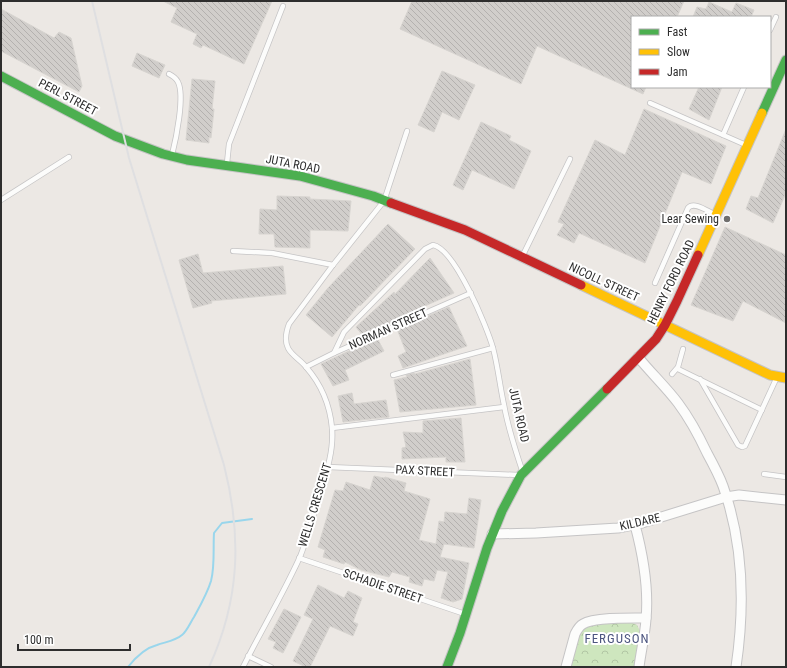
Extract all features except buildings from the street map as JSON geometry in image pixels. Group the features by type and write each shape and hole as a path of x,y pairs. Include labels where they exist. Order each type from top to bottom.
{"street":[{"name":"HENRY FORD ROAD","path":"522,474 656,339 665,325 786,60"},
{"name":"PERL STREET","path":"1,76 124,140"},
{"name":"JUTA ROAD","path":"124,140 148,150 172,157 202,163 300,176 364,194 455,226"},
{"name":"NICOLL STREET","path":"455,226 665,325 782,378"},
{"path":"638,357 678,403 714,466 723,485 736,535 742,584 741,622 736,667"},
{"path":"446,667 456,647 492,534 506,502 522,474"},
{"name":"KILDARE","path":"492,534 618,528 635,525 726,497 739,495 786,500"},
{"path":"635,525 644,565 647,591 646,618 639,667"},
{"path":"566,667 577,629 584,624 591,621 646,618"}],"lane":[{"path":"226,165 229,144 283,6"},
{"path":"771,28 776,17"},
{"path":"169,74 175,77 181,94 177,134 172,157"},
{"path":"723,135 744,88"},
{"path":"650,103 747,145"},
{"path":"233,251 272,253 333,265 384,201 407,131"},
{"path":"1,200 68,157"},
{"path":"522,257 570,159"},
{"path":"655,283 690,206 694,205 716,215"},
{"name":"JUTA ROAD","path":"334,353 344,332 430,245 437,246 445,252 471,293 493,348 512,442 522,474"},
{"name":"WELLS CRESCENT","path":"243,667 299,558 328,467 332,428 325,397 306,367 290,352 286,343 286,333 289,324 333,265"},
{"name":"NORMAN STREET","path":"306,367 334,353 471,293"},
{"path":"393,375 493,348"},
{"path":"672,374 678,368 683,349"},
{"path":"678,368 762,410"},
{"path":"700,380 740,447 745,446 762,410 782,378"},
{"path":"332,428 504,407"},
{"name":"PAX STREET","path":"328,467 522,474"},
{"path":"764,474 786,478"},
{"name":"SCHADIE STREET","path":"299,558 467,614"},
{"path":"248,656 271,667"}],"green space":[{"path":"630,622 637,625 641,633 635,667 570,667 580,632 584,628 596,624"}],"waterway":[{"path":"128,667 148,648 176,639 184,633 208,591 212,575 214,533 222,523 252,519"}],"railway":[{"path":"92,1 129,158 224,465 230,491 234,517 235,568 227,617 209,667"}],"traffic: fast":[{"path":"762,113 786,60"},
{"path":"1,76 115,136 163,154 187,160 300,176 373,196 391,203"},
{"path":"447,667 460,633 487,548 502,511 521,475 607,389"}],"traffic: slow":[{"path":"698,255 762,113"},
{"path":"581,285 770,375 786,378"}],"traffic: jam":[{"path":"391,203 465,230 581,285"},
{"path":"607,389 656,339 665,325 698,255"}],"place":[{"name":"Lear Sewing","path":"727,219"}],"district":[{"name":"FERGUSON","path":"617,638"}]}
